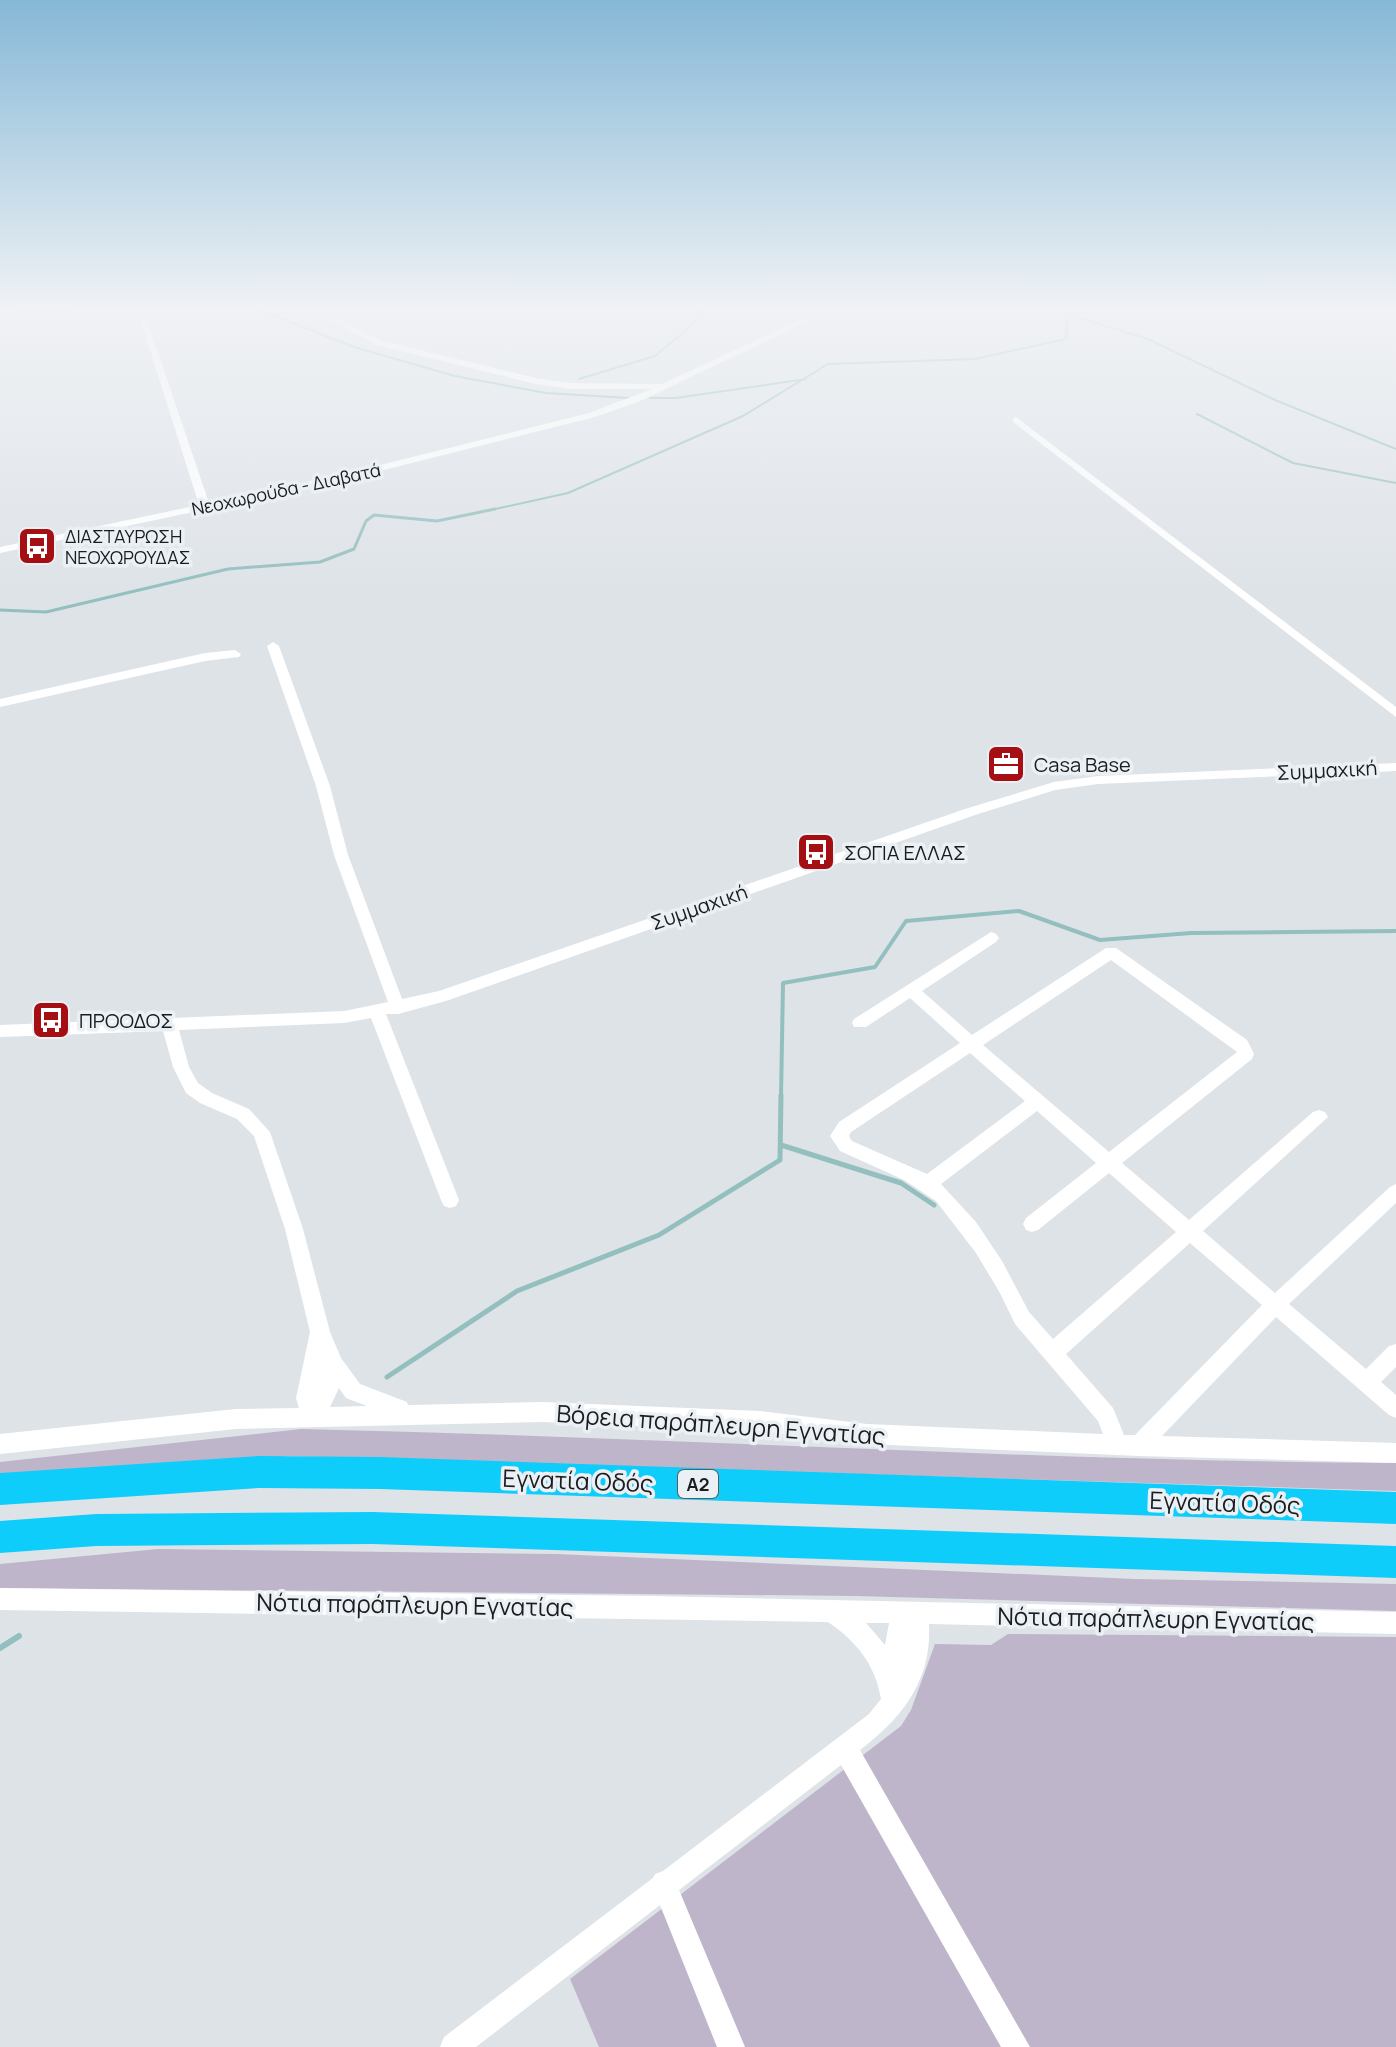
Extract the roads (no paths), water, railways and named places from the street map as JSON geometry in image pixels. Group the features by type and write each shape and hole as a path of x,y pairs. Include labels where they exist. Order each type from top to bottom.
{"highway":[{"name":"Εγνατία Οδός","path":"0,1489 259,1472 380,1473 1396,1508"},
{"path":"0,1537 96,1530 373,1528 1396,1562"}],"street":[{"path":"171,403 205,506"},
{"name":"Νεοχωρούδα - Διαβατά","path":"0,550 531,431 628,403"},
{"path":"1016,420 1396,713"},
{"path":"273,646 323,786 341,855 398,1008"},
{"path":"0,703 205,657 235,654"},
{"name":"Συμμαχική","path":"0,1031 276,1022 377,1013 440,997 970,812 1054,786 1098,780 1396,767"},
{"path":"860,1023 991,938"},
{"path":"1032,1224 1246,1054 1245,1049 1111,952 969,1043 839,1136 846,1146 927,1184 944,1198 1010,1290 1022,1318 1106,1415 1128,1446 1396,1192"},
{"path":"912,991 1396,1408"},
{"path":"377,1013 450,1200"},
{"path":"170,1025 181,1067 192,1088 206,1098 243,1114 261,1132 294,1229 320,1332 334,1365 353,1391 375,1402 417,1414"},
{"path":"927,1184 1038,1101"},
{"path":"1051,1354 1319,1117"},
{"path":"312,1415 306,1398 320,1332"},
{"path":"1366,1383 1396,1353"},
{"path":"312,1415 327,1394 334,1365"},
{"name":"Βόρεια παράπλευρη Εγνατίας","path":"0,1444 192,1423 312,1415 614,1414 760,1421 867,1434 1128,1446 1396,1453"},
{"name":"Νότια παράπλευρη Εγνατίας","path":"0,1599 1396,1623"},
{"path":"830,1611 858,1629 875,1647 885,1666 893,1697"},
{"path":"454,2047 664,1883 845,1748 912,1675 918,1639 917,1613"},
{"path":"845,1748 1016,2047"},
{"path":"664,1883 731,2047"}],"waterway":[{"path":"486,511 568,493 743,416 765,403"},
{"path":"1281,403 1396,449"},
{"path":"1197,414 1293,463 1396,483"},
{"path":"0,610 46,612 228,569 320,562 354,549 366,521 374,515 437,521 495,509"},
{"path":"781,1097 783,983 875,967 906,921 1019,911 1100,940 1191,933 1396,931"},
{"path":"387,1377 517,1291 659,1235 780,1160 781,1095"},
{"path":"781,1145 901,1183 934,1205"},
{"path":"0,1648 19,1636"}],"place":[{"name":"ΔΙΑΣΤΑΥΡΩΣΗ ΝΕΟΧΩΡΟΥΔΑΣ","path":"37,546"},
{"name":"Casa Base","path":"1006,764"},
{"name":"ΣΟΓΙΑ ΕΛΛΑΣ","path":"816,852"},
{"name":"ΠΡΟΟΔΟΣ","path":"51,1020"}]}
